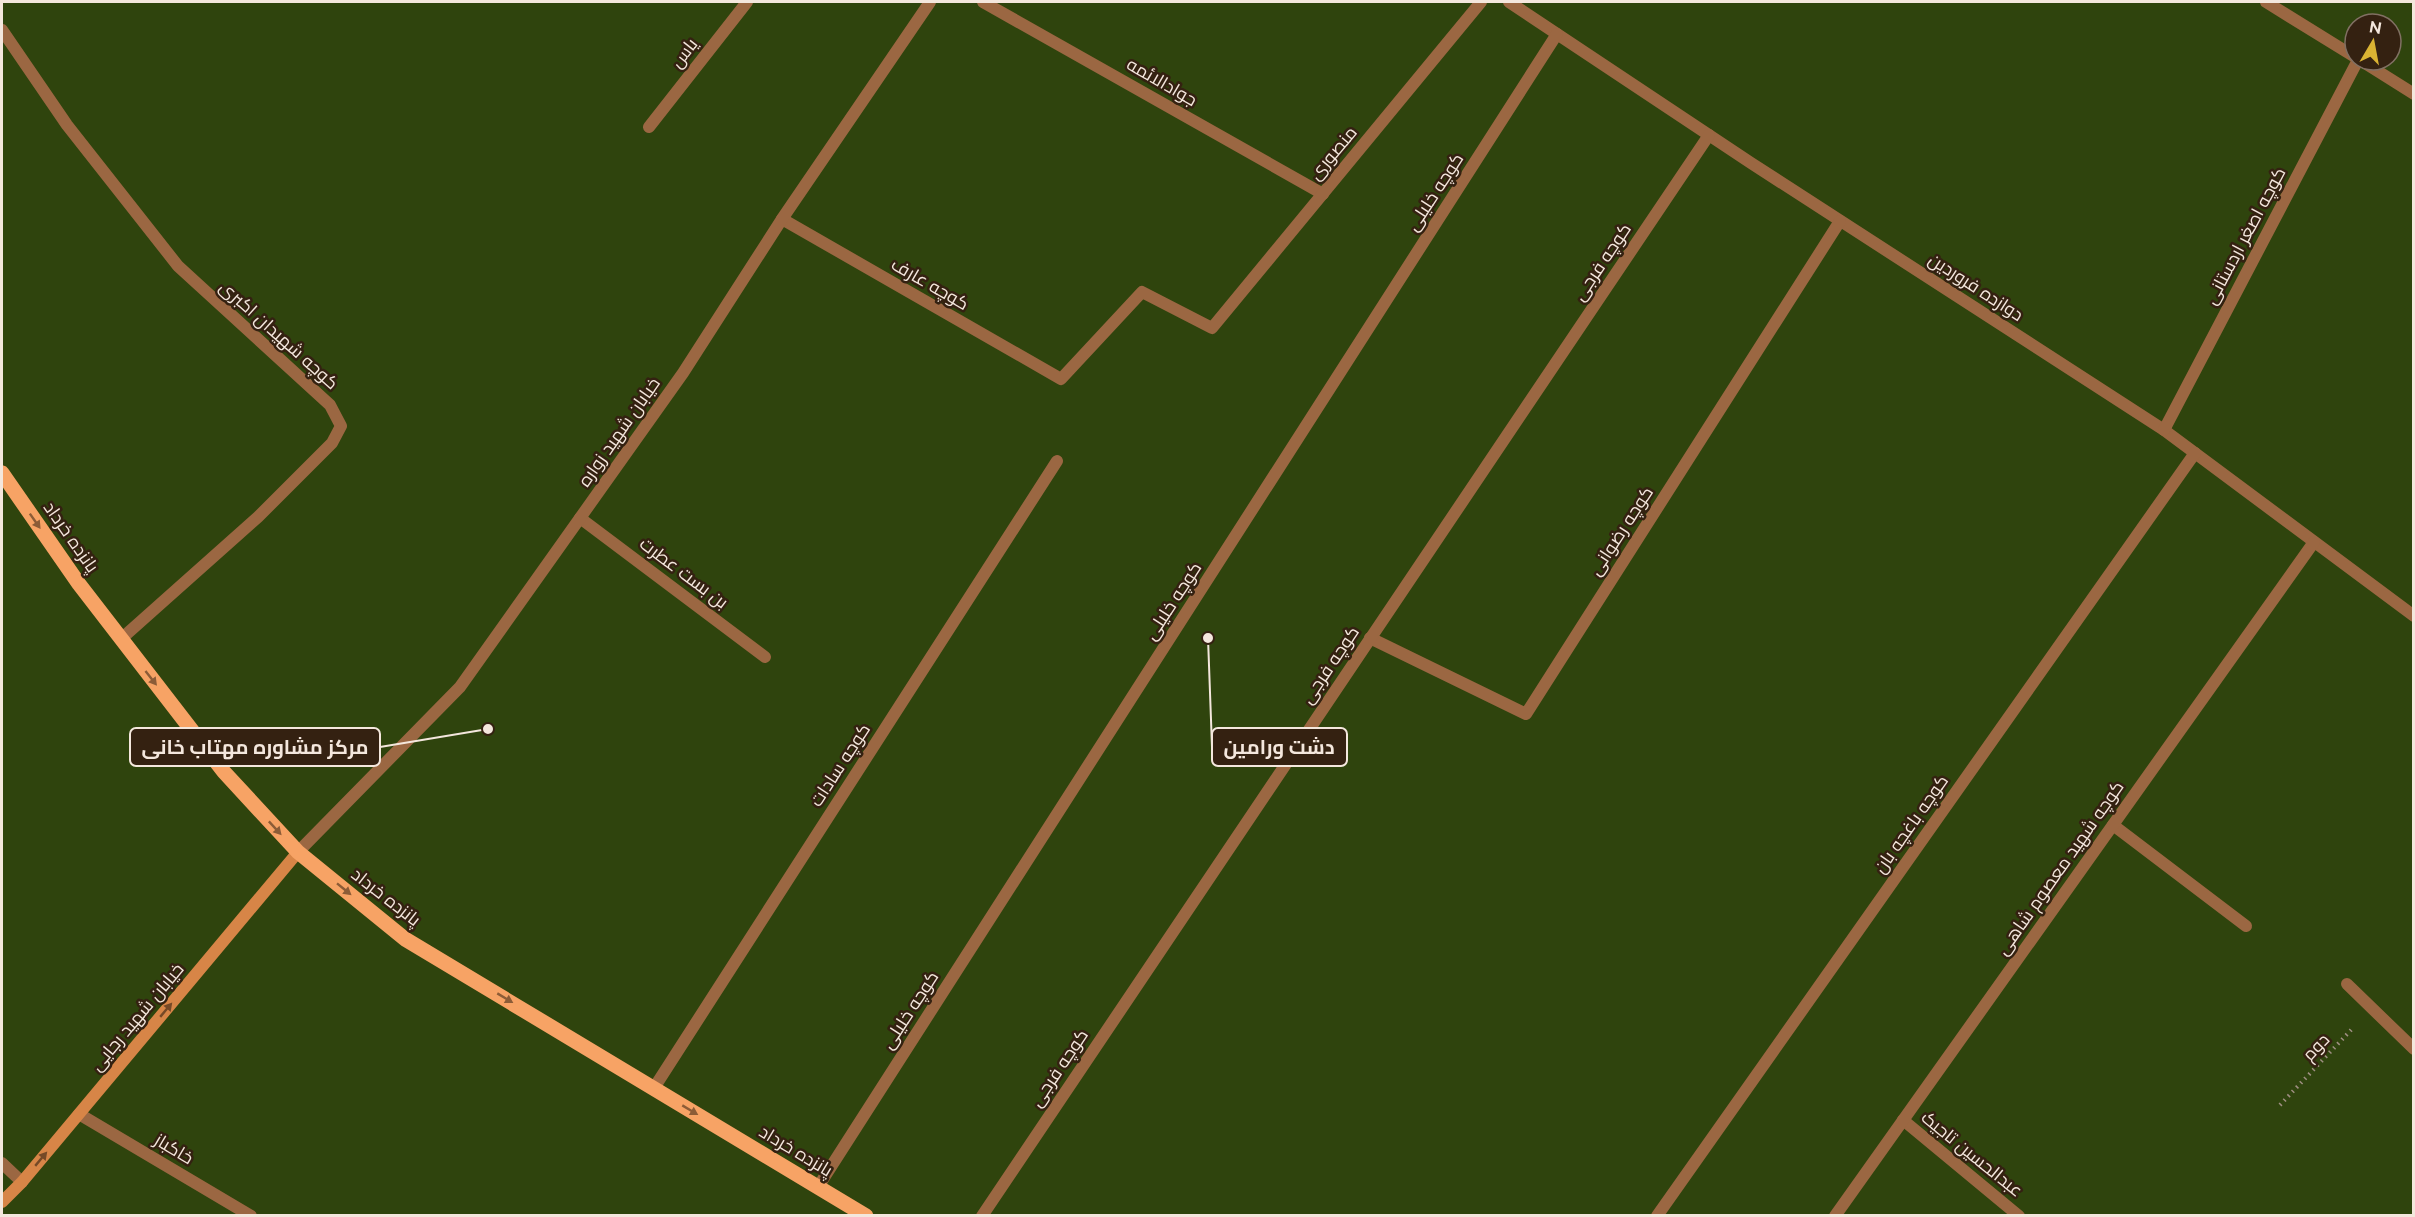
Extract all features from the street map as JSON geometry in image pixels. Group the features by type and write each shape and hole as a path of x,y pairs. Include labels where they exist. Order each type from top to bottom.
{"main road":[{"name":"پانزده خرداد","path":"2,473 121,639 224,772 298,852 405,939 866,1215"},
{"name":"خیابان شهید رجایی","path":"2,1202 22,1182 298,852"}],"street":[{"name":"یاس","path":"649,127 747,2"},
{"name":"خیابان شهید زواره","path":"298,852 460,687 683,373 782,219 930,2"},
{"name":"جوادالائمه","path":"983,2 1323,194"},
{"name":"منصوری","path":"1061,380 1142,292 1212,328 1481,2"},
{"name":"دوازده فروردین","path":"1509,2 1840,221 2164,430 2414,616"},
{"path":"2266,2 2343,50"},
{"name":"کوچه شهیدان اکبری","path":"2,30 67,125 178,266 330,405 341,426 332,443 258,518 121,639"},
{"name":"کوچه خلیلی","path":"818,1187 1557,34"},
{"name":"کوچه اصغر اردستانی","path":"2164,430 2351,72"},
{"path":"2379,72 2414,94"},
{"name":"کوچه فرجی","path":"982,1215 1709,135"},
{"name":"کوچه عارف","path":"782,219 1061,380"},
{"name":"کوچه رضوانی","path":"1370,638 1526,714 1840,221"},
{"name":"کوچه باغچه بان","path":"1657,1215 2195,453"},
{"name":"کوچه سادات","path":"654,1088 1057,461"},
{"name":"بن بست عطرت","path":"580,518 765,657"},
{"name":"کوچه شهید معصوم شاهی","path":"1835,1215 2314,542"},
{"path":"2113,825 2246,926"},
{"path":"2347,984 2414,1049"},
{"name":"خاکباز","path":"79,1114 251,1215"},
{"name":"عبدالحسین تاجیک","path":"1903,1120 2019,1215"},
{"path":"2,1162 22,1182"}],"path":[{"name":"دوم","path":"2280,1105 2371,1009"}],"green space":[{"path":"2,2 2413,2 2413,1215 2,1215"}],"place":[{"name":"دشت ورامین","path":"1208,638"},
{"name":"مرکز مشاوره مهتاب خانی","path":"488,729"}]}
